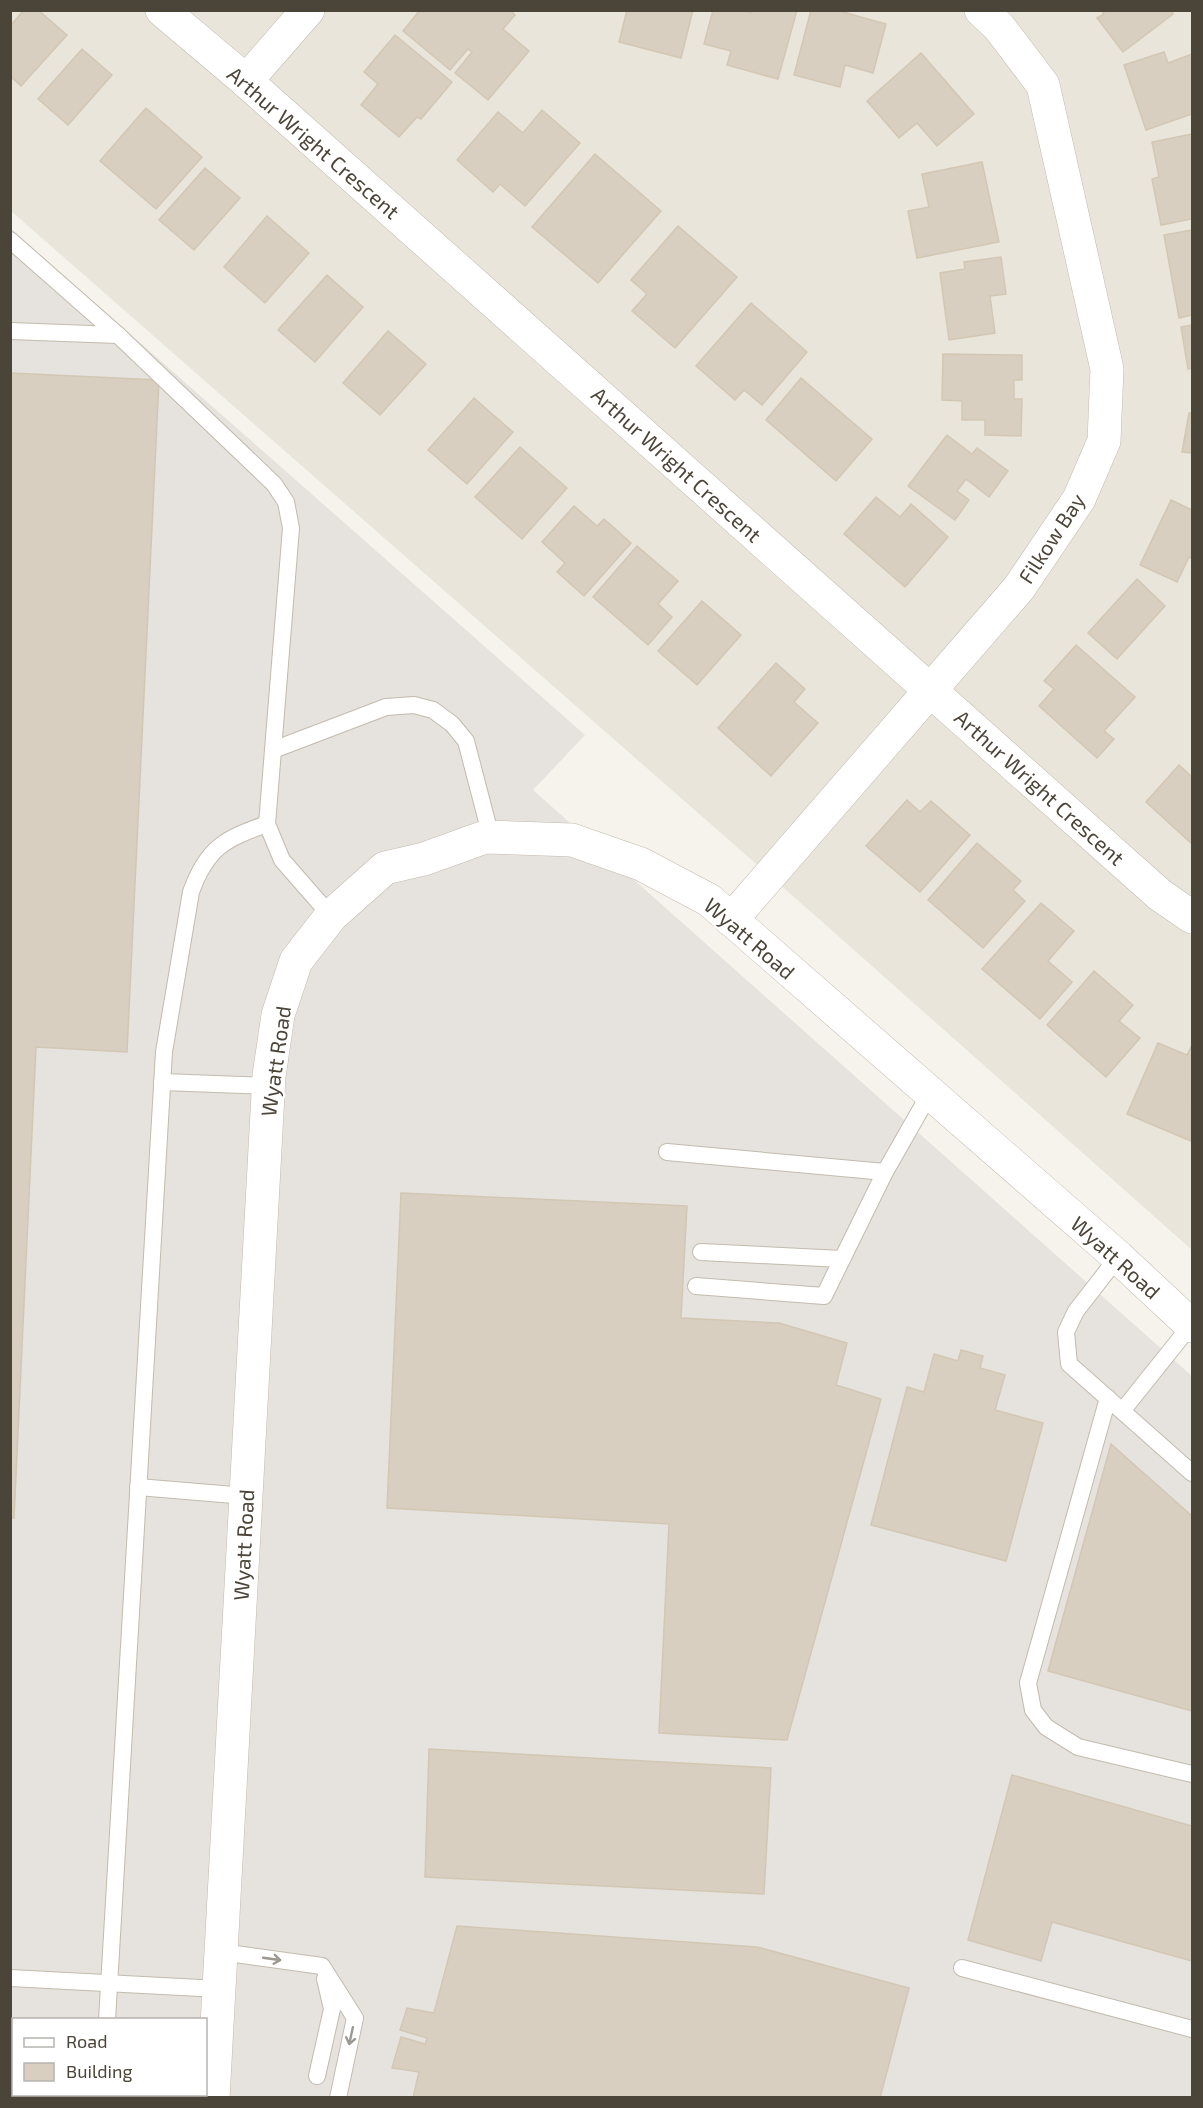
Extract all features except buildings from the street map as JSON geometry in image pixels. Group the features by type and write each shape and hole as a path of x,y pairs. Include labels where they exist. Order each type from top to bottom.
{"street":[{"name":"Arthur Wright Crescent","path":"162,10 246,81 1160,895 1192,917"},
{"path":"246,81 309,10"},
{"name":"Filkow Bay","path":"731,920 1019,588 1079,499 1104,441 1107,369 1043,85 999,27 981,10"},
{"name":"Wyatt Road","path":"213,2097 268,1086 278,1015 296,961 331,916 385,868 424,859 485,837 572,840 641,864 709,900 1118,1257 1192,1326"}],"lane":[{"path":"10,240 118,335 274,484 286,502 291,528 267,824 282,860 331,916"},
{"path":"10,331 118,335"},
{"path":"273,750 386,707 414,705 433,710 452,724 466,741 491,837"},
{"path":"108,2018 164,1052 187,912 198,870 213,852 234,835 267,824"},
{"path":"162,1082 268,1086"},
{"path":"696,1286 824,1296 885,1172 930,1094"},
{"path":"667,1152 885,1172"},
{"path":"701,1252 842,1259"},
{"path":"1118,1257 1076,1311 1066,1332 1069,1364 1192,1473"},
{"path":"1123,1410 1192,1326"},
{"path":"1108,1398 1028,1683 1033,1710 1046,1727 1078,1747 1192,1774"},
{"path":"138,1487 246,1496"},
{"path":"221,1952 322,1966 355,2018 338,2097"},
{"path":"317,2076 332,2009 322,1966"},
{"path":"962,1968 1192,2029"},
{"path":"10,1978 219,1989"}],"shaded area":[{"path":"11,11 1192,11 1192,1250 819,919 11,211"},
{"path":"10,228 585,735 533,790 1192,1376 1192,2097 11,2097"}]}
